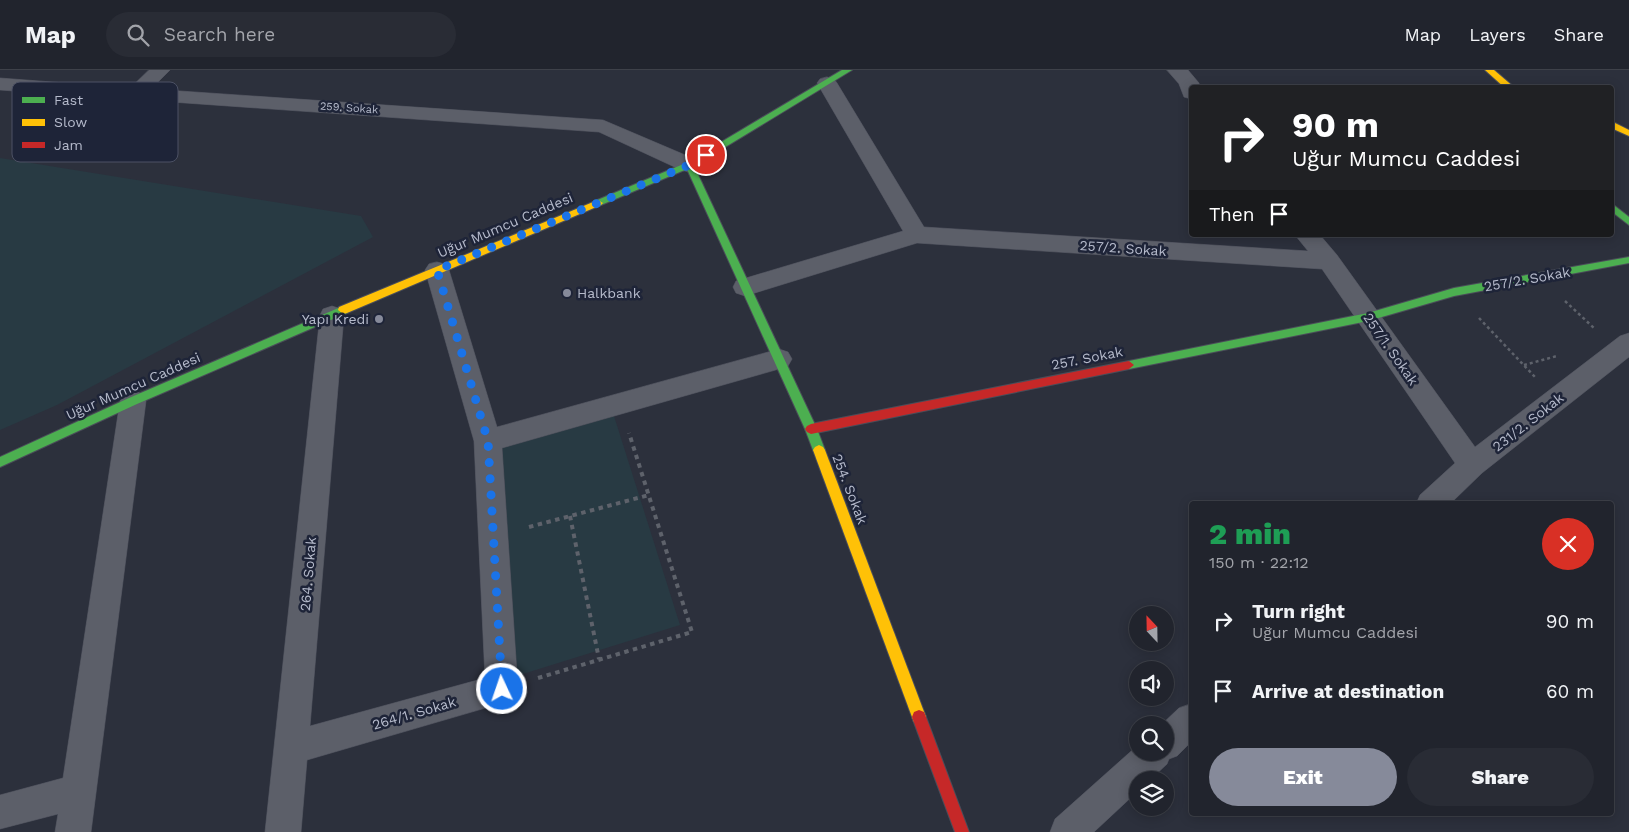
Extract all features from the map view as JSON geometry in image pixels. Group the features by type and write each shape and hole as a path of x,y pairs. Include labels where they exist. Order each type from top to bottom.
{"street":[{"path":"148,82 160,70"},
{"name":"Uğur Mumcu Caddesi","path":"0,462 133,401 332,315 689,165 848,70"},
{"path":"1177,70 1189,85"},
{"path":"1490,70 1509,85"},
{"path":"827,83 917,235"},
{"name":"259. Sokak","path":"178,97 603,126 689,165"},
{"path":"1614,126 1629,133"},
{"name":"254. Sokak","path":"689,165 811,429 953,830"},
{"path":"1614,209 1629,222"},
{"name":"257/2. Sokak","path":"745,287 917,235 1329,261"},
{"name":"257/1. Sokak","path":"1309,237 1329,261 1472,465"},
{"name":"257/2. Sokak","path":"1368,317 1454,292 1629,260"},
{"path":"437,270 488,441 502,689"},
{"name":"264. Sokak","path":"283,832 332,315"},
{"name":"257. Sokak","path":"811,429 1368,317"},
{"name":"231/2. Sokak","path":"1433,501 1472,465 1624,347"},
{"path":"488,441 779,359"},
{"path":"72,832 133,401"},
{"name":"264/1. Sokak","path":"291,748 502,689"},
{"path":"1174,736 1189,722"},
{"path":"1068,832 1145,761"},
{"path":"0,812 78,792"}],"path":[{"path":"1539,277 1624,347"},
{"path":"1454,292 1557,399"},
{"path":"502,689 692,632 620,404"},
{"path":"493,536 649,495"},
{"path":"570,516 599,659"}],"shaded area":[{"path":"0,158 12,160 12,162 25,162 361,216 373,237 57,405 0,430"},
{"path":"614,416 680,625 510,678 499,448"}],"traffic: fast":[{"path":"598,203 689,165 848,70"},
{"path":"689,165 819,450"},
{"path":"1614,209 1629,222"},
{"path":"1129,365 1368,317 1454,292 1629,260"},
{"path":"0,462 133,401 343,310"}],"traffic: slow":[{"path":"1489,70 1507,85"},
{"path":"1614,126 1629,133"},
{"path":"343,310 598,203"},
{"path":"819,450 919,717"}],"traffic: jam":[{"path":"811,429 1129,365"},
{"path":"919,717 962,832"}],"place":[{"name":"Halkbank","path":"567,293"},
{"name":"Yapı Kredi","path":"379,319"}],"route":[{"path":"502,689 488,441 437,270 689,165 706,155"}]}
